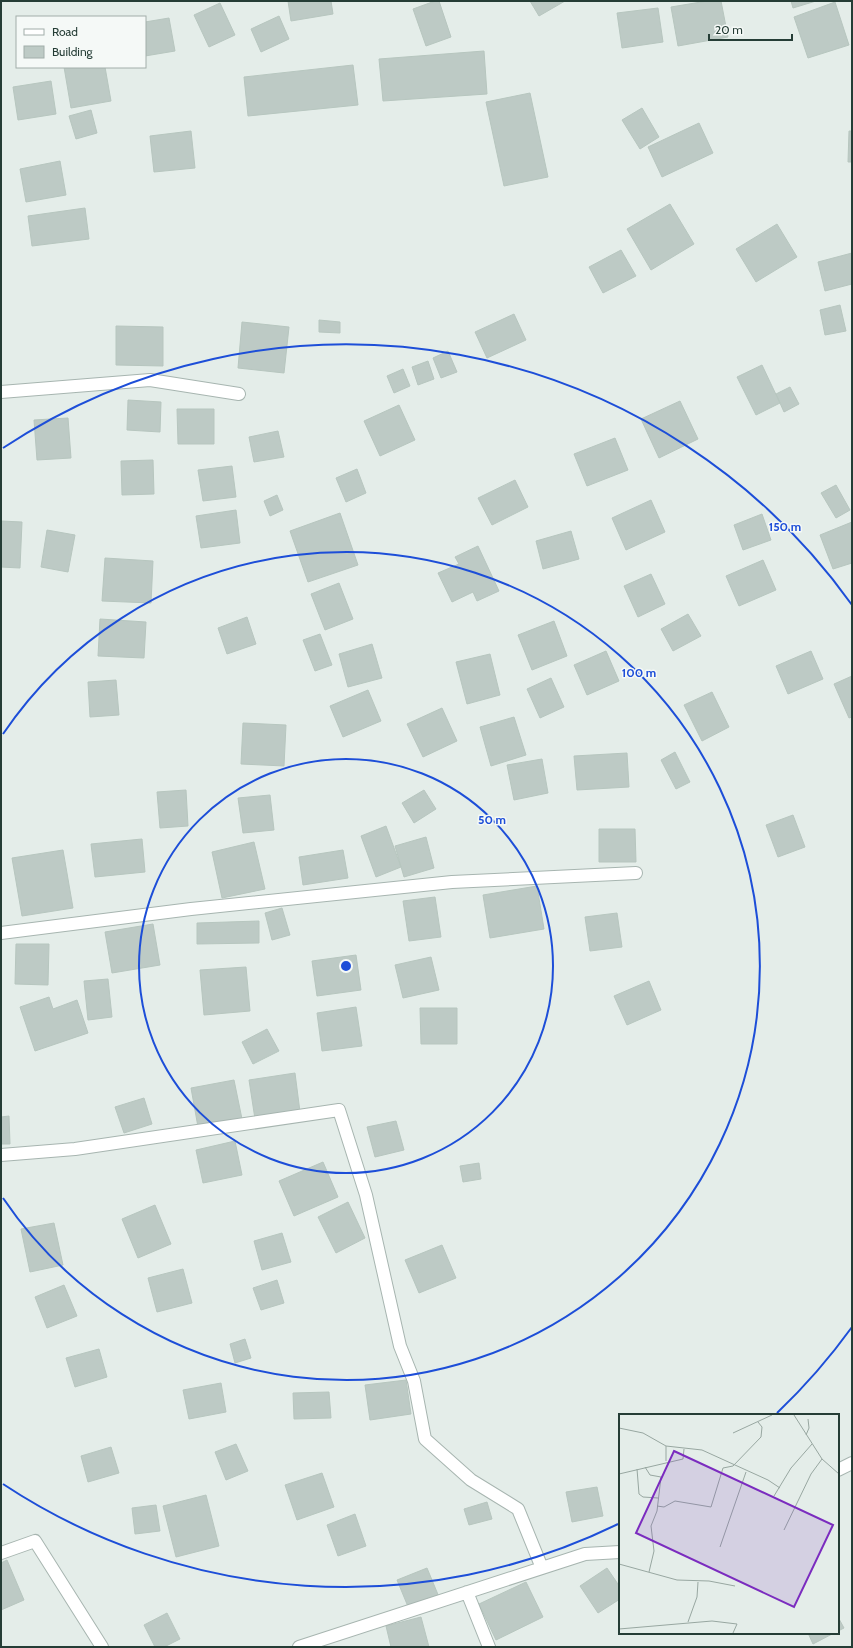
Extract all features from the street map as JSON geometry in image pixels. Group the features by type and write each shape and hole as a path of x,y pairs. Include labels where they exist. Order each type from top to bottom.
{"street":[{"path":"1,392 150,380 240,394"},
{"path":"1,933 191,909 452,882 636,873"},
{"path":"1,1155 75,1148 340,1110 366,1195 400,1346 414,1381 425,1440 471,1480 518,1510 542,1568"},
{"path":"839,1470 852,1463"},
{"path":"1,1554 35,1541 102,1647"},
{"path":"300,1647 585,1554 619,1552"},
{"path":"467,1592 489,1647"}],"building":[{"path":"288,1 331,1 333,14 291,21"},
{"path":"439,1 451,37 426,46 413,9"},
{"path":"530,1 565,1 539,16"},
{"path":"707,1 721,1 728,37 678,46 671,7"},
{"path":"791,1 816,1 793,8"},
{"path":"835,2 849,45 808,58 794,17"},
{"path":"220,3 235,35 209,47 194,15"},
{"path":"658,8 663,42 622,48 617,13"},
{"path":"279,16 289,39 261,52 251,29"},
{"path":"169,18 175,51 146,56 146,22"},
{"path":"484,51 487,94 383,101 379,59"},
{"path":"353,65 358,105 248,116 244,77"},
{"path":"64,68 105,68 111,101 71,108"},
{"path":"51,81 56,114 18,120 13,87"},
{"path":"530,93 548,177 504,186 486,102"},
{"path":"642,108 659,137 640,149 622,120"},
{"path":"91,110 97,133 76,139 69,116"},
{"path":"699,123 713,153 662,177 648,147"},
{"path":"191,131 195,168 154,172 150,136"},
{"path":"849,131 852,131 852,162 848,162"},
{"path":"60,161 66,195 26,202 20,169"},
{"path":"670,204 694,244 651,270 627,229"},
{"path":"85,208 89,239 32,246 28,216"},
{"path":"777,224 797,257 756,282 736,249"},
{"path":"621,250 636,276 603,293 589,267"},
{"path":"852,253 852,284 825,291 818,262"},
{"path":"840,305 846,331 825,335 820,310"},
{"path":"514,314 526,340 487,358 475,332"},
{"path":"319,320 340,322 340,333 319,332"},
{"path":"242,322 289,327 284,373 238,368"},
{"path":"116,326 163,327 163,366 116,365"},
{"path":"448,351 457,372 441,378 433,358"},
{"path":"428,361 434,379 418,385 412,367"},
{"path":"762,365 780,403 756,415 737,377"},
{"path":"403,369 410,386 394,393 387,376"},
{"path":"790,387 799,404 784,412 776,394"},
{"path":"128,400 161,402 160,432 127,430"},
{"path":"680,401 698,439 659,458 641,419"},
{"path":"399,405 415,440 380,456 364,421"},
{"path":"177,409 214,409 214,444 178,444"},
{"path":"68,418 71,458 37,460 34,420"},
{"path":"278,431 284,457 254,462 249,437"},
{"path":"615,438 628,470 587,486 574,454"},
{"path":"153,460 154,494 122,495 121,461"},
{"path":"232,466 236,497 203,501 198,470"},
{"path":"357,469 366,493 346,502 336,478"},
{"path":"515,480 528,507 492,525 478,498"},
{"path":"836,485 850,510 836,518 821,493"},
{"path":"277,495 283,510 270,516 264,501"},
{"path":"651,500 665,532 626,550 612,518"},
{"path":"236,510 240,543 201,548 196,516"},
{"path":"340,513 358,565 308,582 290,531"},
{"path":"762,514 771,540 743,550 734,525"},
{"path":"1,521 22,522 20,568 1,567"},
{"path":"852,522 852,563 833,569 820,535"},
{"path":"47,530 75,535 68,572 41,567"},
{"path":"571,531 579,559 543,569 536,541"},
{"path":"478,546 499,591 477,601 473,592 452,602 438,573 459,564 455,557"},
{"path":"105,558 153,561 151,603 102,601"},
{"path":"763,560 776,590 739,606 726,576"},
{"path":"651,574 665,604 638,617 624,586"},
{"path":"339,583 353,619 325,630 311,594"},
{"path":"688,614 701,636 673,651 661,629"},
{"path":"247,617 256,644 227,654 218,628"},
{"path":"100,619 146,622 144,658 98,656"},
{"path":"554,621 567,656 532,670 518,635"},
{"path":"320,634 332,665 315,671 303,640"},
{"path":"372,644 382,678 348,687 339,654"},
{"path":"606,651 619,681 587,695 574,665"},
{"path":"811,651 823,679 788,694 776,666"},
{"path":"490,654 500,695 467,704 456,662"},
{"path":"852,676 852,717 849,718 834,684"},
{"path":"551,678 564,707 540,718 527,689"},
{"path":"116,680 119,715 90,717 88,682"},
{"path":"368,690 381,721 343,737 330,706"},
{"path":"712,692 729,727 702,741 684,705"},
{"path":"442,708 457,741 423,757 407,724"},
{"path":"514,717 526,755 491,766 480,727"},
{"path":"243,723 286,725 284,766 241,764"},
{"path":"675,752 690,782 676,789 661,760"},
{"path":"627,753 629,787 577,790 574,756"},
{"path":"542,759 548,793 514,800 507,765"},
{"path":"186,790 188,826 160,828 157,792"},
{"path":"424,790 436,809 414,823 402,803"},
{"path":"270,795 274,830 243,833 238,798"},
{"path":"793,815 805,847 778,857 766,825"},
{"path":"386,826 401,867 376,877 361,836"},
{"path":"599,829 635,829 636,862 599,862"},
{"path":"426,837 434,868 404,877 395,846"},
{"path":"142,839 145,872 95,877 91,844"},
{"path":"254,842 265,889 222,898 212,852"},
{"path":"63,850 73,908 22,916 12,858"},
{"path":"343,850 348,878 303,885 299,857"},
{"path":"537,886 544,929 490,938 483,895"},
{"path":"435,897 441,937 409,941 403,901"},
{"path":"282,908 290,935 272,940 265,913"},
{"path":"617,913 622,947 590,951 585,917"},
{"path":"259,921 259,943 197,944 197,923"},
{"path":"153,924 160,965 112,973 105,932"},
{"path":"16,944 49,944 48,985 15,984"},
{"path":"356,955 361,990 317,996 312,961"},
{"path":"431,957 439,990 403,998 395,965"},
{"path":"246,967 250,1011 204,1015 200,970"},
{"path":"108,979 112,1017 88,1020 84,981"},
{"path":"649,981 661,1010 627,1025 614,996"},
{"path":"49,997 53,1009 77,1000 88,1033 35,1051 20,1007"},
{"path":"356,1007 362,1046 322,1051 317,1013"},
{"path":"420,1008 457,1008 457,1044 421,1044"},
{"path":"267,1029 279,1051 253,1064 242,1042"},
{"path":"295,1073 300,1112 255,1119 249,1080"},
{"path":"234,1080 242,1119 198,1127 191,1088"},
{"path":"144,1098 152,1124 124,1133 115,1107"},
{"path":"9,1116 10,1144 1,1144 1,1117"},
{"path":"396,1121 404,1150 375,1157 367,1127"},
{"path":"235,1141 242,1175 203,1183 196,1150"},
{"path":"323,1162 338,1197 294,1216 279,1181"},
{"path":"479,1163 481,1179 463,1182 460,1166"},
{"path":"348,1202 365,1238 336,1253 318,1217"},
{"path":"155,1205 171,1244 138,1258 122,1219"},
{"path":"54,1223 63,1265 30,1272 21,1229"},
{"path":"282,1233 291,1262 262,1270 254,1241"},
{"path":"442,1245 456,1278 419,1293 405,1260"},
{"path":"183,1269 192,1303 157,1312 148,1278"},
{"path":"277,1280 284,1303 261,1310 253,1288"},
{"path":"64,1285 77,1316 47,1328 35,1297"},
{"path":"245,1339 251,1358 235,1363 230,1344"},
{"path":"99,1349 107,1377 75,1387 66,1358"},
{"path":"406,1380 411,1414 370,1420 365,1385"},
{"path":"221,1383 226,1412 189,1419 183,1390"},
{"path":"329,1392 331,1418 294,1419 293,1393"},
{"path":"236,1444 248,1471 226,1480 215,1452"},
{"path":"111,1447 119,1473 88,1482 81,1456"},
{"path":"322,1473 334,1507 297,1520 285,1485"},
{"path":"597,1487 603,1516 572,1522 566,1492"},
{"path":"206,1495 219,1546 176,1557 163,1506"},
{"path":"487,1502 492,1519 469,1525 464,1509"},
{"path":"156,1505 160,1531 135,1534 132,1508"},
{"path":"355,1514 366,1546 338,1556 327,1525"},
{"path":"7,1560 24,1600 1,1610 1,1563"},
{"path":"427,1568 439,1597 409,1609 397,1580"},
{"path":"607,1568 619,1586 619,1600 598,1613 580,1586"},
{"path":"526,1582 543,1617 496,1640 479,1604"},
{"path":"167,1613 180,1639 164,1647 155,1647 144,1625"},
{"path":"421,1617 429,1647 391,1647 386,1626"},
{"path":"839,1619 844,1628 839,1630"},
{"path":"808,1634 832,1634 813,1644"}]}
